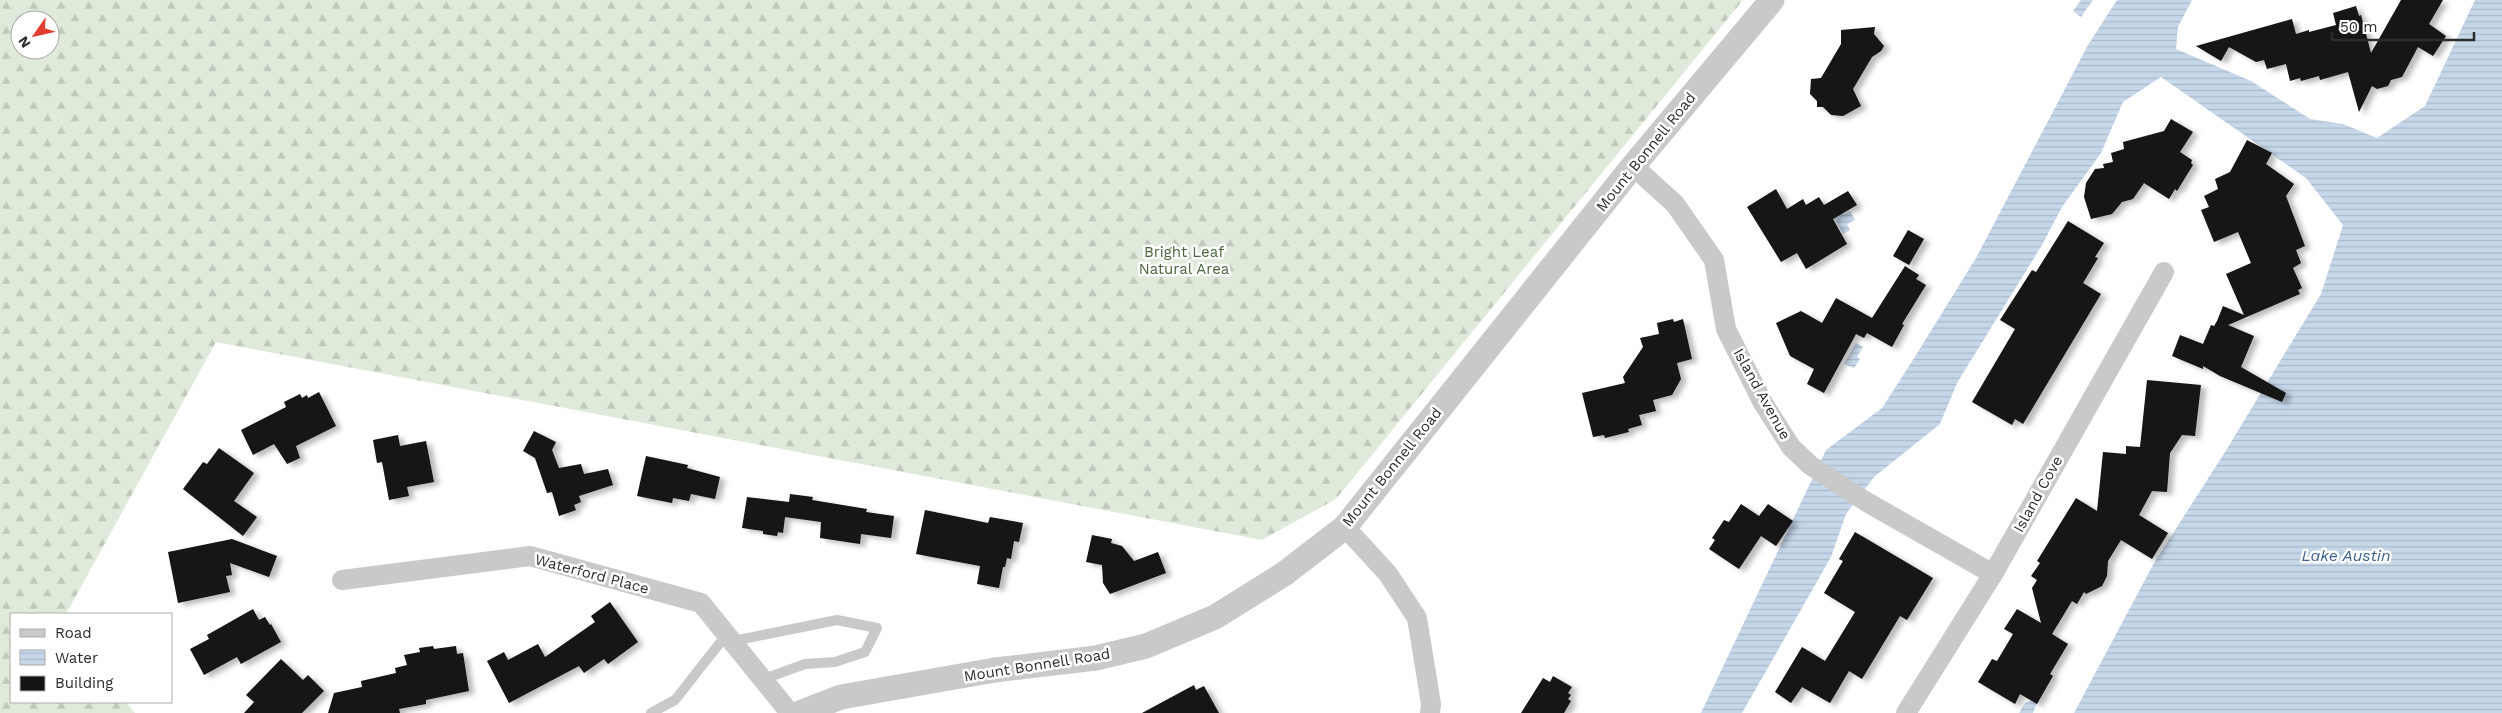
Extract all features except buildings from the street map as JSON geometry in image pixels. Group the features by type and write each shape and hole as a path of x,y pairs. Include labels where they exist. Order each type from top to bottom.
{"street":[{"name":"Mount Bonnell Road","path":"800,713 841,697 996,670 1096,658 1146,646 1216,617 1284,574 1345,527 1633,166 1772,0"},
{"name":"Island Avenue","path":"1633,166 1675,204 1714,260 1726,329 1763,403 1791,447 1810,465 1865,501 1993,574"},
{"name":"Island Cove","path":"1906,713 1993,574 2164,272"},
{"path":"1345,527 1388,574 1417,618 1431,704 1430,713"},
{"name":"Waterford Place","path":"342,580 530,556 701,603 764,678 790,713"}],"lane":[{"path":"651,713 675,700 730,638 838,620 877,628 865,652 835,662 805,664 764,678"}],"green space":[{"name":"Bright Leaf Natural Area","path":"0,0 1743,0 1336,499 1262,540 216,342 67,613 10,613 10,703 127,703 135,713 0,713"}],"water":[{"path":"2081,0 2093,0 2081,17 2073,11"},
{"name":"Lake Austin","path":"2117,0 2192,0 2178,27 2176,49 2251,81 2310,119 2343,124 2377,138 2425,106 2475,0 2502,0 2502,713 2074,713 2154,563 2225,452 2321,294 2343,225 2306,178 2161,77 2123,102 2101,153 2062,207 2042,245 1957,383 1940,424 1874,477 1846,514 1831,557 1742,713 1701,713 1826,450 1882,408 1976,258 2088,45"},
{"path":"1839,205 1844,214 1850,211 1855,220 1847,224 1850,230 1843,234 1830,211"},
{"path":"1856,343 1863,347 1857,357 1860,359 1854,368 1844,364"},
{"path":"2038,700 2033,713 2019,713 2025,703"}]}
